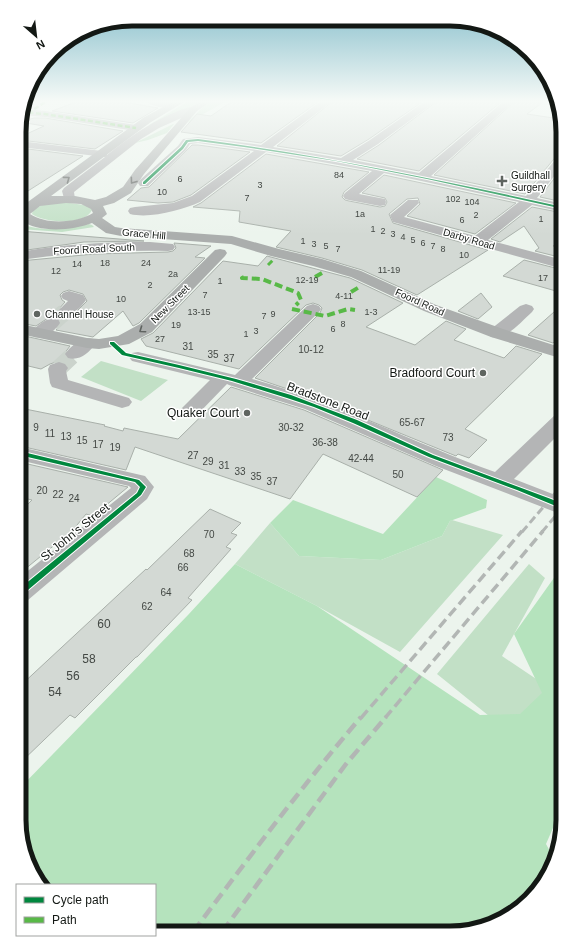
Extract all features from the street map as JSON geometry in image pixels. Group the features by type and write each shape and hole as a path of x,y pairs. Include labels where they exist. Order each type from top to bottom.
{"main road":[{"path":"26,209 112,146"},
{"path":"26,220 38,223 62,225 94,212 127,190 139,172 162,146"},
{"path":"36,203 69,200 85,201 94,212"},
{"name":"Grace Hill","path":"94,212 110,230 232,240 276,253"},
{"path":"198,238 213,245 220,254 236,251 276,253"},
{"name":"Foord Road","path":"276,253 317,262 356,274 430,308 497,333 556,352"},
{"name":"New Street","path":"26,329 46,328 81,349 123,340 146,328 220,254"}],"street":[{"path":"39,146 102,154"},
{"path":"69,200 68,191 125,146"},
{"path":"144,183 183,146"},
{"path":"250,146 344,161 556,207"},
{"path":"344,161 367,146"},
{"path":"422,177 457,146"},
{"path":"136,211 168,209 190,202 207,192 263,148"},
{"path":"477,241 529,201 556,165"},
{"path":"380,202 349,196 382,169"},
{"name":"Darby Road","path":"414,203 397,216 398,219 556,263"},
{"name":"Foord Road South","path":"26,255 66,249 139,246 168,247"},
{"path":"189,412 230,380 313,308"},
{"path":"497,333 526,309"},
{"name":"Bradstone Road","path":"138,357 292,397 336,414 444,461 534,494 556,504"},
{"path":"59,368 57,370 59,383 122,402"},
{"path":"499,481 556,425"},
{"name":"St John's Street","path":"26,453 137,481 143,487 139,494 26,587"}],"green space":[{"path":"63,202 84,205 91,207 92,210 88,215 73,221 54,221 32,214 33,210 42,205"},
{"path":"89,224 94,227 62,232 26,229 26,226 54,229"},
{"path":"101,361 168,380 141,401 81,377"},
{"path":"436,477 487,500 486,508 450,521 442,536 381,560 299,556 270,523 293,500 383,534"},
{"path":"452,520 503,535 400,652 317,606 235,564 270,523 299,556 381,560 442,536"},
{"path":"235,564 317,606 480,715 520,714 542,693 514,634 556,575 556,821 546,844 550,852 548,861 534,885 515,904 503,912 491,918 464,925 156,926 156,884 47,884 34,861 28,841 26,827 26,782 188,615"},
{"path":"529,564 545,578 502,656 556,692 556,757 494,720 437,674"}],"building":[{"path":"74,146 99,146 95,149"},
{"path":"191,146 209,146 250,152 191,195 173,202 158,203 127,200 141,188 149,187"},
{"path":"280,146 357,146 341,156"},
{"path":"377,146 448,146 419,171 357,159"},
{"path":"465,146 556,146 556,156 525,194 434,175"},
{"path":"26,149 83,156 26,192"},
{"path":"266,154 369,172 344,192 342,197 349,201 380,207 385,206 387,202 385,198 362,193 384,175 516,203 475,234 407,216 420,204 418,198 407,199 389,214 393,223 488,250 417,295 362,270 322,258 276,247 291,231 239,222 240,211 193,207 201,203"},
{"path":"556,176 556,200 540,197"},
{"path":"532,207 556,212 556,244 553,246 556,247 556,256 535,251 539,248 524,226 500,242 491,239"},
{"path":"26,231 144,241 84,242 26,250"},
{"path":"174,243 211,246 195,257 205,258 139,323 133,326 123,311 93,337 56,330 61,324 58,318 48,318 36,326 26,324 26,260 94,254 173,251 176,248","holes":["69,290 83,294 87,301 76,312 69,315 61,314 58,310 65,302 62,300 60,295"]},
{"path":"267,256 350,278 403,303 366,327 415,345 446,321 466,329 454,340 504,358 516,346 542,354 465,429 487,440 469,458 458,454 456,456 314,398 255,378 320,313 322,308 319,305 313,303 306,305 239,369 146,346 141,339 153,333 223,261 258,266"},
{"path":"524,260 556,268 556,291 503,276"},
{"path":"481,293 492,307 478,319 458,311"},
{"path":"556,310 556,340 553,343 528,335"},
{"path":"26,336 70,346 64,354 67,359 63,362 59,361 50,364 41,369 26,365"},
{"path":"231,387 304,410 443,470 417,497 323,454 290,499 135,447 126,470 26,447 26,409 105,425 104,426 123,431 124,428 178,439"},
{"path":"26,464 128,487 93,516 86,514 73,530 26,568 26,506 32,500 26,499"},
{"path":"210,509 241,523 231,533 237,535 226,547 231,549 188,598 192,600 75,718 70,715 26,757 26,680 146,569 147,570"}],"tunnel":[{"path":"52,323 67,310"},
{"path":"59,368 74,354"}],"railway":[{"path":"522,532 556,492"},
{"path":"542,532 556,515"},
{"path":"361,718 522,531"},
{"path":"385,718 543,531"},
{"path":"198,926 296,796 361,717"},
{"path":"226,926 346,764 386,717"}],"marked path":[{"path":"268,265 273,260"},
{"path":"315,277 324,272"},
{"path":"244,277 242,278 262,279 298,293 301,300 296,305"},
{"path":"351,292 361,286"},
{"path":"292,309 325,316 348,309 355,310"}],"cycle path":[{"path":"144,183 183,146"},
{"path":"247,146 381,169 556,206"},
{"path":"112,343 124,354 234,380 316,406 355,421 431,456 519,488 556,504"},
{"path":"26,455 137,481 143,487 139,494 26,587"}],"place":[{"name":"Guildhall Surgery","path":"502,181"},
{"name":"Channel House","path":"37,314"},
{"name":"Bradfoord Court","path":"483,373"},
{"name":"Quaker Court","path":"247,413"}]}
